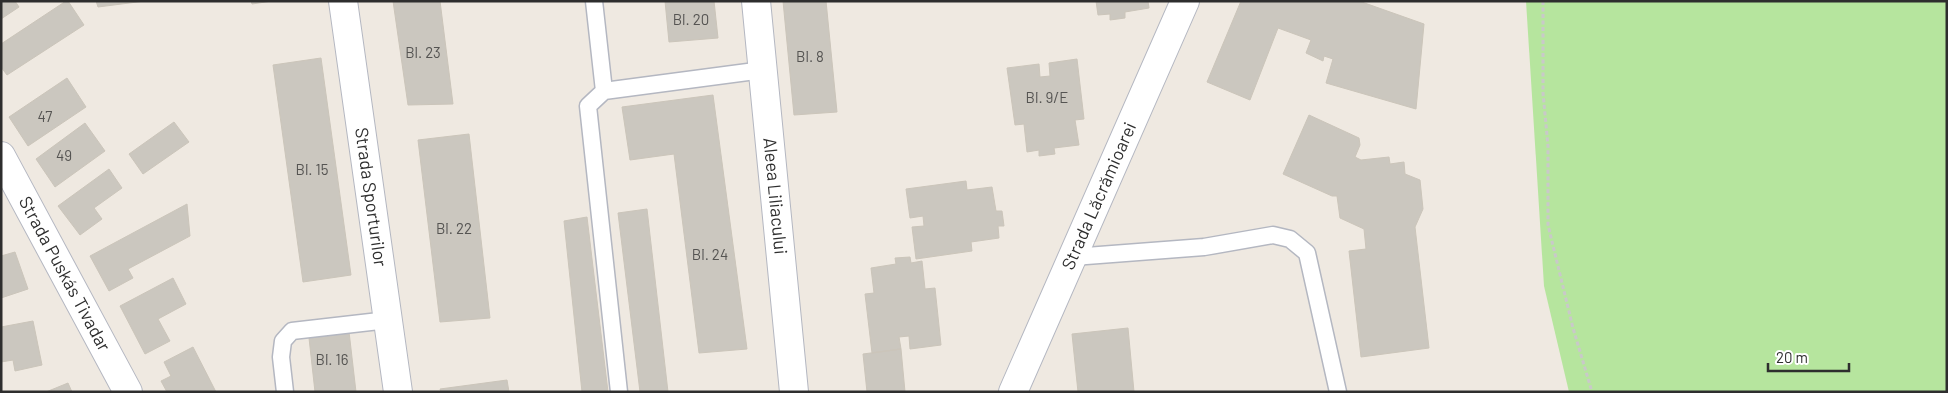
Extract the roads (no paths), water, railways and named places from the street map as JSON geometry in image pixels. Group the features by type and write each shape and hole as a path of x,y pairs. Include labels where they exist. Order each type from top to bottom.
{"street":[{"name":"Strada Sporturilor","path":"343,1 398,392"},
{"name":"Aleea Liliacului","path":"756,1 794,392"},
{"name":"Strada Lăcrămioarei","path":"1013,392 1184,1"},
{"name":"Strada Puskás Tivadar","path":"1,156 128,392"}],"lane":[{"path":"594,1 604,91"},
{"path":"619,392 588,106 604,91 763,70"},
{"path":"1073,258 1204,248 1273,236 1290,239 1307,253 1338,392"},
{"path":"285,392 281,356 283,341 292,331 388,320"}]}
